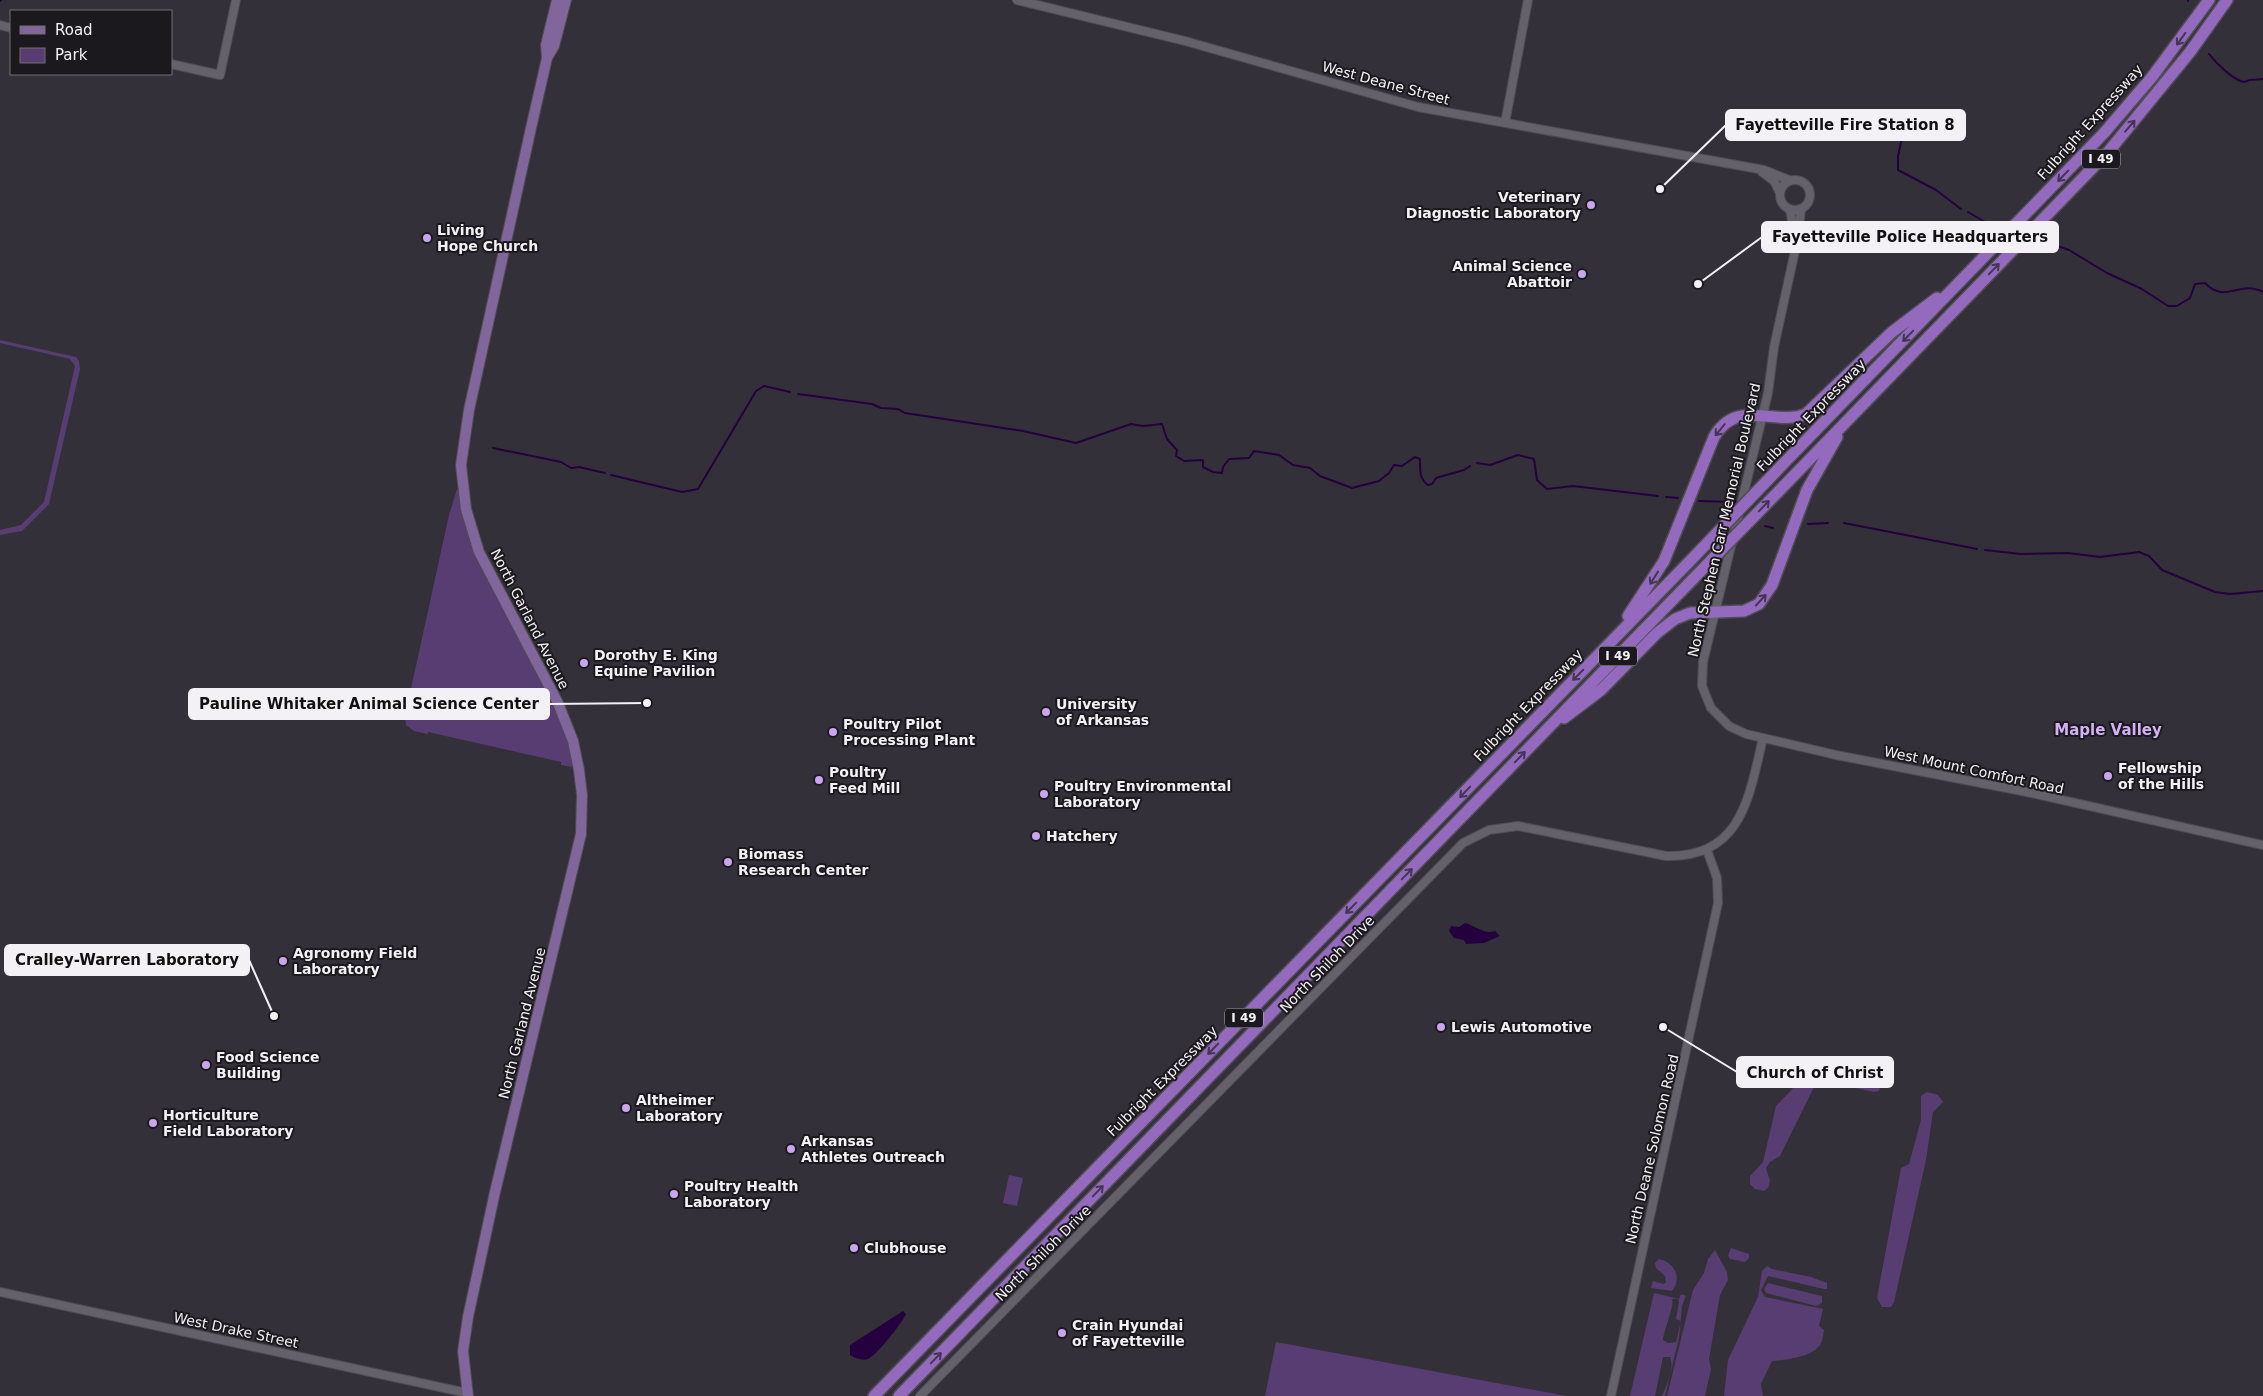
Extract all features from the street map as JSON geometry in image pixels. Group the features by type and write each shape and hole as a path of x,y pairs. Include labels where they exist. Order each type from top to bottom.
{"highway":[{"name":"Fulbright Expressway","path":"874,1396 1690,561 2120,115 2152,77 2209,0"},
{"name":"I 49","path":"899,1396 2109,151 2190,52 2228,0"},
{"path":"1612,640 1664,561 1718,430 1736,418 1764,415 1794,418 1813,410 1892,332 1966,276"},
{"path":"1542,733 1596,695 1668,623 1690,613 1744,611 1759,604 1765,598 1807,490 1850,417"}],"main road":[{"name":"North Garland Avenue","path":"548,58 546,45 557,0"},
{"name":"North Garland Avenue","path":"467,1394 463,1351 468,1317 495,1192 573,872 582,816 579,770 568,728 558,703 479,552 466,509 461,465 469,410 548,58 554,46 566,0"}],"street":[{"path":"172,64 220,74 236,0"},
{"name":"West Deane Street","path":"1017,0 1185,42 1408,104 1754,168 1789,180"},
{"path":"1505,123 1528,0"},
{"name":"West Deane Street","path":"1754,168 1774,181 1779,191"},
{"path":"1789,180 1799,180 1810,188 1808,201 1801,209 1790,210 1780,201 1779,191 1789,180"},
{"name":"North Stephen Carr Memorial Boulevard","path":"1702,686 1704,662 1764,415 1774,347 1796,243 1801,209"},
{"name":"North Stephen Carr Memorial Boulevard","path":"1790,210 1796,243"},
{"name":"West Mount Comfort Road","path":"1702,686 1711,708 1722,720 1737,731 1836,755 2022,791 2263,845"},
{"name":"North Shiloh Drive","path":"920,1396 1463,843 1489,830 1518,826 1666,856 1707,850 1727,835 1742,816 1750,794 1763,738"},
{"name":"North Deane Solomon Road","path":"1611,1396 1718,903 1717,878 1707,850"},
{"name":"West Drake Street","path":"0,1292 467,1394"}],"green space":[{"path":"0,340 76,357 79,361 80,369 49,504 22,531 0,535 0,530 21,525 44,502 75,366 70,359 0,343"},
{"path":"457,489 460,491 467,525 566,729 575,765 573,767 561,765 561,762 428,732 428,734 414,731 406,725 405,716 449,515"},
{"path":"1814,1057 1872,1068 1883,1077 1879,1091 1874,1092 1822,1081 1816,1083 1780,1156 1770,1162 1766,1168 1770,1181 1768,1188 1764,1191 1755,1189 1750,1184 1750,1176 1763,1162 1776,1106 1794,1087 1803,1061"},
{"path":"1927,1092 1938,1095 1943,1102 1933,1112 1926,1160 1894,1302 1891,1307 1882,1307 1877,1298 1901,1168 1909,1164 1921,1120 1921,1096"},
{"path":"1009,1175 1023,1178 1017,1206 1003,1203"},
{"path":"1731,1248 1749,1254 1749,1258 1745,1262 1730,1259 1728,1256"},
{"path":"1715,1250 1727,1272 1728,1280 1720,1295 1709,1359 1711,1369 1705,1396 1667,1396 1693,1290 1704,1273 1708,1259"},
{"path":"1659,1259 1669,1263 1675,1271 1677,1281 1672,1291 1651,1288 1653,1281 1664,1284 1666,1282 1665,1276 1656,1268 1655,1263"},
{"path":"1767,1266 1772,1269 1811,1277 1827,1283 1827,1289 1824,1289 1768,1276 1761,1290 1765,1297 1823,1309 1819,1326 1824,1330 1822,1342 1816,1349 1805,1355 1772,1361 1761,1384 1763,1396 1724,1396 1728,1360 1758,1297 1762,1271"},
{"path":"1768,1283 1822,1296 1822,1303 1816,1306 1766,1293 1764,1289"},
{"path":"1654,1293 1676,1298 1672,1299 1673,1302 1663,1340 1668,1343 1676,1342 1680,1324 1679,1338 1671,1371 1670,1357 1663,1357 1655,1396 1630,1396"},
{"path":"1681,1294 1686,1296 1682,1306 1681,1321 1676,1319 1678,1299"},
{"path":"1276,1342 1567,1396 1265,1396"},
{"path":"1670,1376 1665,1396 1662,1396"}],"shaded area":[{"path":"1465,923 1484,931 1495,931 1500,936 1484,943 1466,944 1464,940 1454,938 1449,931 1451,926 1459,927"},
{"path":"903,1311 906,1314 900,1324 872,1356 864,1360 850,1355 850,1345"}],"waterway":[{"path":"2209,54 2225,71 2240,81 2263,79"},
{"path":"1905,125 1898,156 1898,170 1936,190 1961,209"},
{"path":"1968,212 1997,229"},
{"path":"2040,240 2069,250 2107,273 2142,289 2168,306 2177,306 2190,298 2195,284 2205,283 2220,292 2247,288 2263,292"},
{"path":"611,475 682,492 698,489 756,391 764,386 790,392"},
{"path":"798,394 872,404 881,408 898,409 905,413 1023,431 1076,443 1131,424 1143,426 1162,424 1167,439 1177,450 1176,456 1184,461 1203,460 1203,467 1213,472 1222,473 1223,467 1229,459 1249,458 1254,451 1279,455 1293,465 1310,468 1320,476 1352,488 1379,481 1389,473 1394,465 1402,466 1415,457 1420,459 1422,477 1428,485 1432,484 1436,478 1464,470 1470,466"},
{"path":"493,448 561,462 571,468 579,467 605,473"},
{"path":"1477,463 1490,465 1518,455 1534,459 1537,480 1547,489 1573,486 1658,496"},
{"path":"1666,497 1678,498"},
{"path":"1699,501 1736,502"},
{"path":"1808,524 1828,523"},
{"path":"1844,523 1977,549"},
{"path":"1765,526 1773,528"},
{"path":"1985,550 2021,554 2068,553 2100,557 2139,552 2149,556 2162,570 2215,592 2230,594 2263,591"}],"place":[{"name":"Fayetteville Fire Station 8","path":"1660,189"},
{"name":"Veterinary Diagnostic Laboratory","path":"1591,205"},
{"name":"Living Hope Church","path":"427,238"},
{"name":"Animal Science Abattoir","path":"1582,274"},
{"name":"Fayetteville Police Headquarters","path":"1698,284"},
{"name":"Dorothy E. King Equine Pavilion","path":"584,663"},
{"name":"Pauline Whitaker Animal Science Center","path":"647,703"},
{"name":"University of Arkansas","path":"1046,712"},
{"name":"Poultry Pilot Processing Plant","path":"833,732"},
{"name":"Fellowship of the Hills","path":"2108,776"},
{"name":"Poultry Feed Mill","path":"819,780"},
{"name":"Poultry Environmental Laboratory","path":"1044,794"},
{"name":"Hatchery","path":"1036,836"},
{"name":"Biomass Research Center","path":"728,862"},
{"name":"Agronomy Field Laboratory","path":"283,961"},
{"name":"Cralley-Warren Laboratory","path":"274,1016"},
{"name":"Lewis Automotive","path":"1441,1027"},
{"name":"Church of Christ","path":"1663,1027"},
{"name":"Food Science Building","path":"206,1065"},
{"name":"Altheimer Laboratory","path":"626,1108"},
{"name":"Horticulture Field Laboratory","path":"153,1123"},
{"name":"Arkansas Athletes Outreach","path":"791,1149"},
{"name":"Poultry Health Laboratory","path":"674,1194"},
{"name":"Clubhouse","path":"854,1248"},
{"name":"Crain Hyundai of Fayetteville","path":"1062,1333"}],"district":[{"name":"Maple Valley","path":"2108,730"}]}
